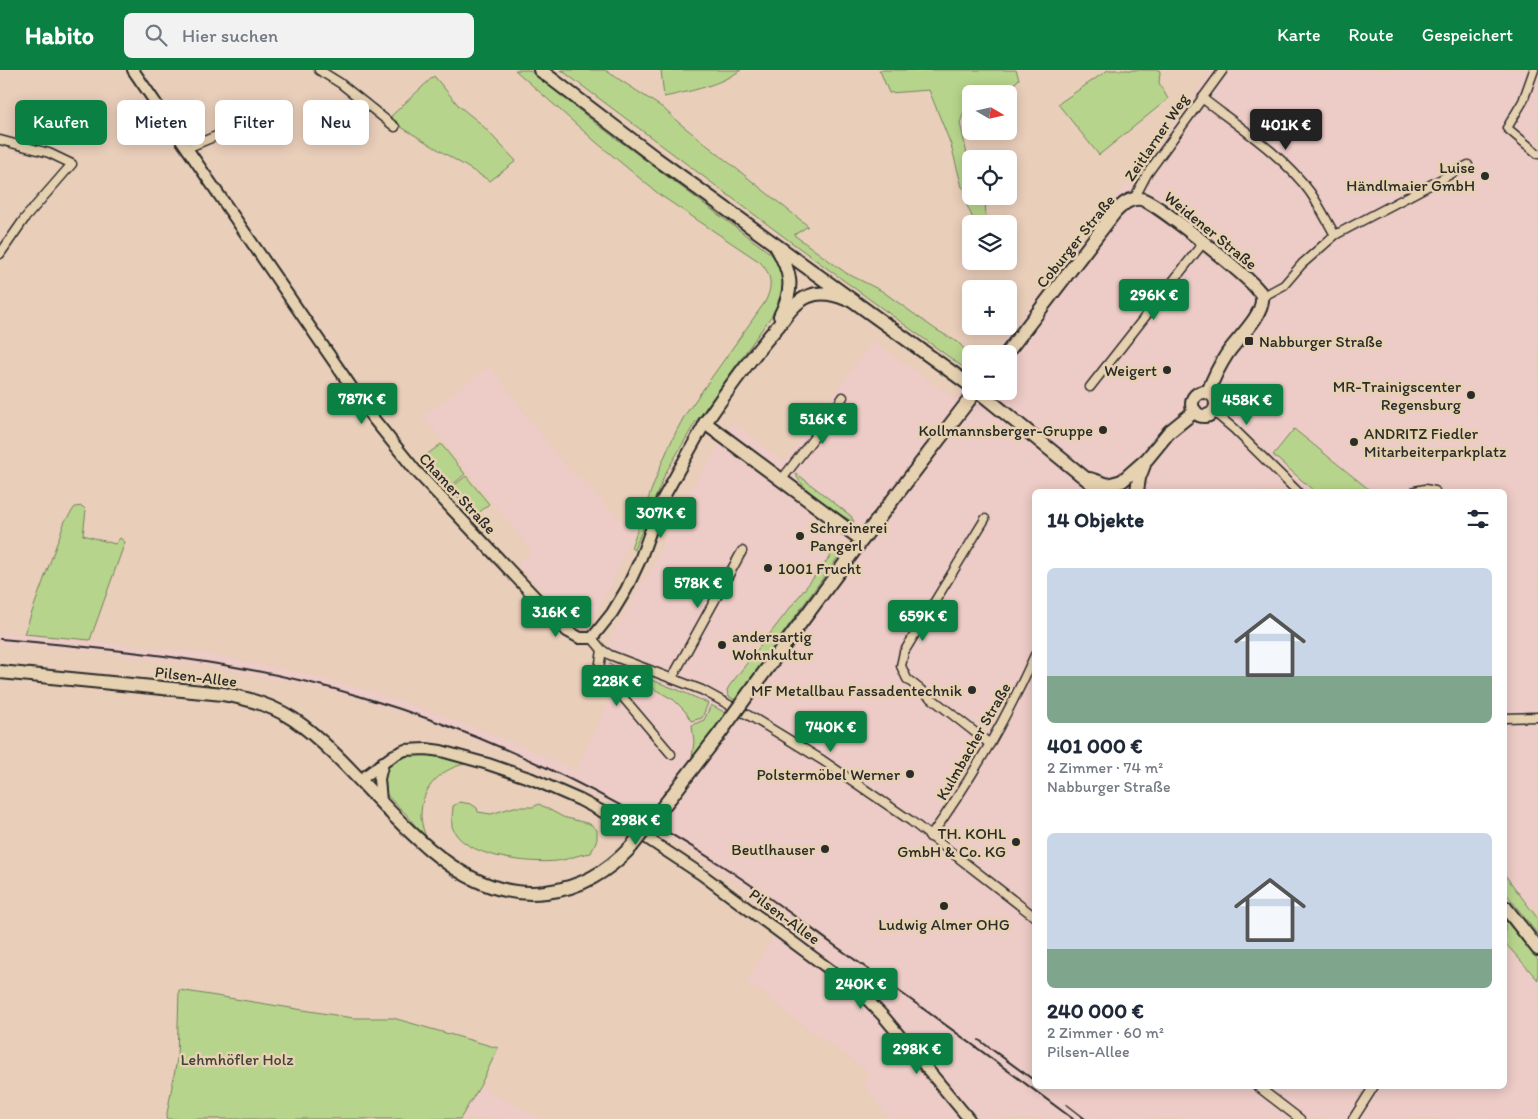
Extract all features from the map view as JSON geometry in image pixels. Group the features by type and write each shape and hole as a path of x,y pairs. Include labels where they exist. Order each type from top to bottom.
{"main road":[{"path":"540,70 650,154 962,379"},
{"name":"Weidener Straße","path":"1134,199 1142,199 1152,203 1244,276 1259,291 1262,297"},
{"name":"Coburger Straße","path":"1013,345 1115,212 1125,202 1134,199"},
{"path":"769,336 785,306 790,290 788,270 775,243"},
{"path":"864,308 840,297 818,293 803,298 769,336 705,422 862,540 970,400"},
{"path":"1208,392 1227,354 1256,317 1262,306 1262,297"},
{"path":"1200,392 1208,392 1216,398 1217,405 1214,412 1203,416 1195,411 1192,403 1195,396 1200,392"},
{"path":"989,400 1099,489"},
{"path":"1083,476 1108,485 1122,481 1147,459 1169,432 1195,411"},
{"path":"1137,489 1139,478 1147,459"},
{"name":"Pilsen-Allee","path":"0,672 203,691 249,700 277,710 292,718 324,743 435,854 457,871 488,886 505,891 539,893 575,886 595,877 617,862 631,847 720,733 862,540"},
{"path":"1507,910 1538,949"}],"street":[{"name":"Chamer Straße","path":"133,70 372,418 415,470 566,631 580,638 592,638"},
{"path":"319,70 340,83 395,127"},
{"name":"Zeitlarner Weg","path":"1134,199 1147,174 1223,70"},
{"path":"1534,70 1523,101 1507,128 1538,154"},
{"path":"1202,98 1262,145 1296,176 1310,193 1335,235"},
{"path":"187,148 215,136"},
{"path":"0,140 49,153 72,164 24,218 0,254"},
{"path":"1262,297 1284,285 1302,264 1335,235 1468,165"},
{"path":"1090,387 1203,243"},
{"path":"782,479 843,397"},
{"path":"1214,412 1295,489"},
{"path":"705,422 662,502 640,560 626,590 592,638 602,650 702,690 822,760 911,821 930,838 1032,915"},
{"path":"985,518 904,652 900,666 907,679 990,744"},
{"path":"672,678 742,551"},
{"path":"602,650 599,669 671,754"},
{"name":"Kulmbacher Straße","path":"930,838 958,797 990,744 1032,660"},
{"path":"1507,718 1538,718"},
{"name":"Pilsen-Allee","path":"360,780 383,762 405,750 426,749 441,751 519,774 550,786 603,812 681,860 840,976 872,1003 969,1119"},
{"path":"381,801 379,779 383,762"},
{"path":"1261,1089 1300,1119"},
{"path":"1353,1119 1372,1089"}],"shaded area":[{"path":"1212,70 1538,70 1538,906 1530,907 1507,878 1507,489 1369,489 1294,429 1273,455 1312,489 1032,489 1032,1089 1507,1089 1507,945 1538,980 1538,1119 890,1119 864,1086 868,1071 788,1015 774,1001 746,983 785,916 700,856 609,802 517,756 430,722 360,699 301,684 213,667 95,652 0,644 0,632 203,653 303,673 363,689 434,712 522,746 576,770 613,692 598,673 611,637 657,557 677,512 733,422 784,462 873,341 956,399 962,392 962,400 1017,400 1017,345 999,345 1007,335 1017,335 1017,322 1154,148"},
{"path":"490,366 558,457 634,532 610,588 600,606 585,621 574,619 567,614 516,564 532,551 423,416"},
{"path":"480,1086 541,1119 460,1119"}],"green space":[{"path":"515,70 529,70 594,122 770,253 783,274 782,295 775,311 695,423 665,474 634,550 631,548 649,497 676,431 685,415 765,302 770,286 769,276 760,262 660,195 596,142"},
{"path":"561,70 605,70 663,108 808,226 794,235 846,273 882,291 935,329 959,343 962,346 962,366 791,242"},
{"path":"661,70 741,70 714,84 664,97"},
{"path":"879,70 1016,70 1019,79 1013,85 962,85 962,117 960,123 962,140 964,140 966,150 962,150 962,187 951,145 929,90 889,93"},
{"path":"1108,70 1159,70 1159,83 1168,99 1099,155 1058,104"},
{"path":"434,76 459,106 480,123 516,161 490,181 388,119"},
{"path":"967,205 985,205 986,215 971,215"},
{"path":"1294,429 1369,489 1312,489 1273,455"},
{"path":"441,444 465,474 450,487 425,456"},
{"path":"796,473 851,516 854,522 830,508 811,493 798,479"},
{"path":"466,476 489,504 474,517 451,488"},
{"path":"82,506 86,510 83,535 115,544 120,538 125,542 90,640 24,634 65,521 75,507"},
{"path":"841,546 841,553 735,700 728,696 727,690 730,685 835,550"},
{"path":"609,664 708,703 702,718 691,721 685,711 674,700"},
{"path":"711,705 726,713 692,758 694,742 692,725 704,720"},
{"path":"416,754 438,755 471,763 451,768 443,773 435,780 424,796 421,817 426,836 430,842 388,796 384,787 385,775 390,766 394,762"},
{"path":"460,802 471,804 477,808 478,812 491,814 514,807 533,807 539,804 563,817 590,824 597,830 597,839 591,853 561,860 545,862 497,856 468,845 458,837 452,826 452,819 453,806"},
{"path":"1507,878 1538,919 1538,935 1507,895"},
{"path":"1507,921 1538,960 1538,980 1507,945"},
{"name":"Lehmhöfler Holz","path":"179,990 353,1018 393,1018 498,1048 480,1086 460,1119 166,1119 177,1059"}],"railway":[{"path":"0,639 137,653 273,674 362,697 410,712 456,729 548,768 636,814 721,865 764,894 1073,1119"},
{"path":"979,1040 1032,1079"},
{"path":"1067,1105 1085,1119"}],"place":[{"name":"Luise Händlmaier GmbH","path":"1485,176"},
{"name":"Nabburger Straße","path":"1249,341"},
{"name":"Weigert","path":"1167,370"},
{"name":"MR-Trainigscenter Regensburg","path":"1471,395"},
{"name":"Kollmannsberger-Gruppe","path":"1103,430"},
{"name":"ANDRITZ Fiedler Mitarbeiterparkplatz","path":"1354,442"},
{"name":"Schreinerei Pangerl","path":"800,536"},
{"name":"1001 Frucht","path":"768,568"},
{"name":"andersartig Wohnkultur","path":"722,645"},
{"name":"MF Metallbau Fassadentechnik","path":"972,690"},
{"name":"Polstermöbel Werner","path":"910,774"},
{"name":"TH. KOHL GmbH & Co. KG","path":"1016,842"},
{"name":"Beutlhauser","path":"825,849"},
{"name":"Ludwig Almer OHG","path":"944,906"}]}
